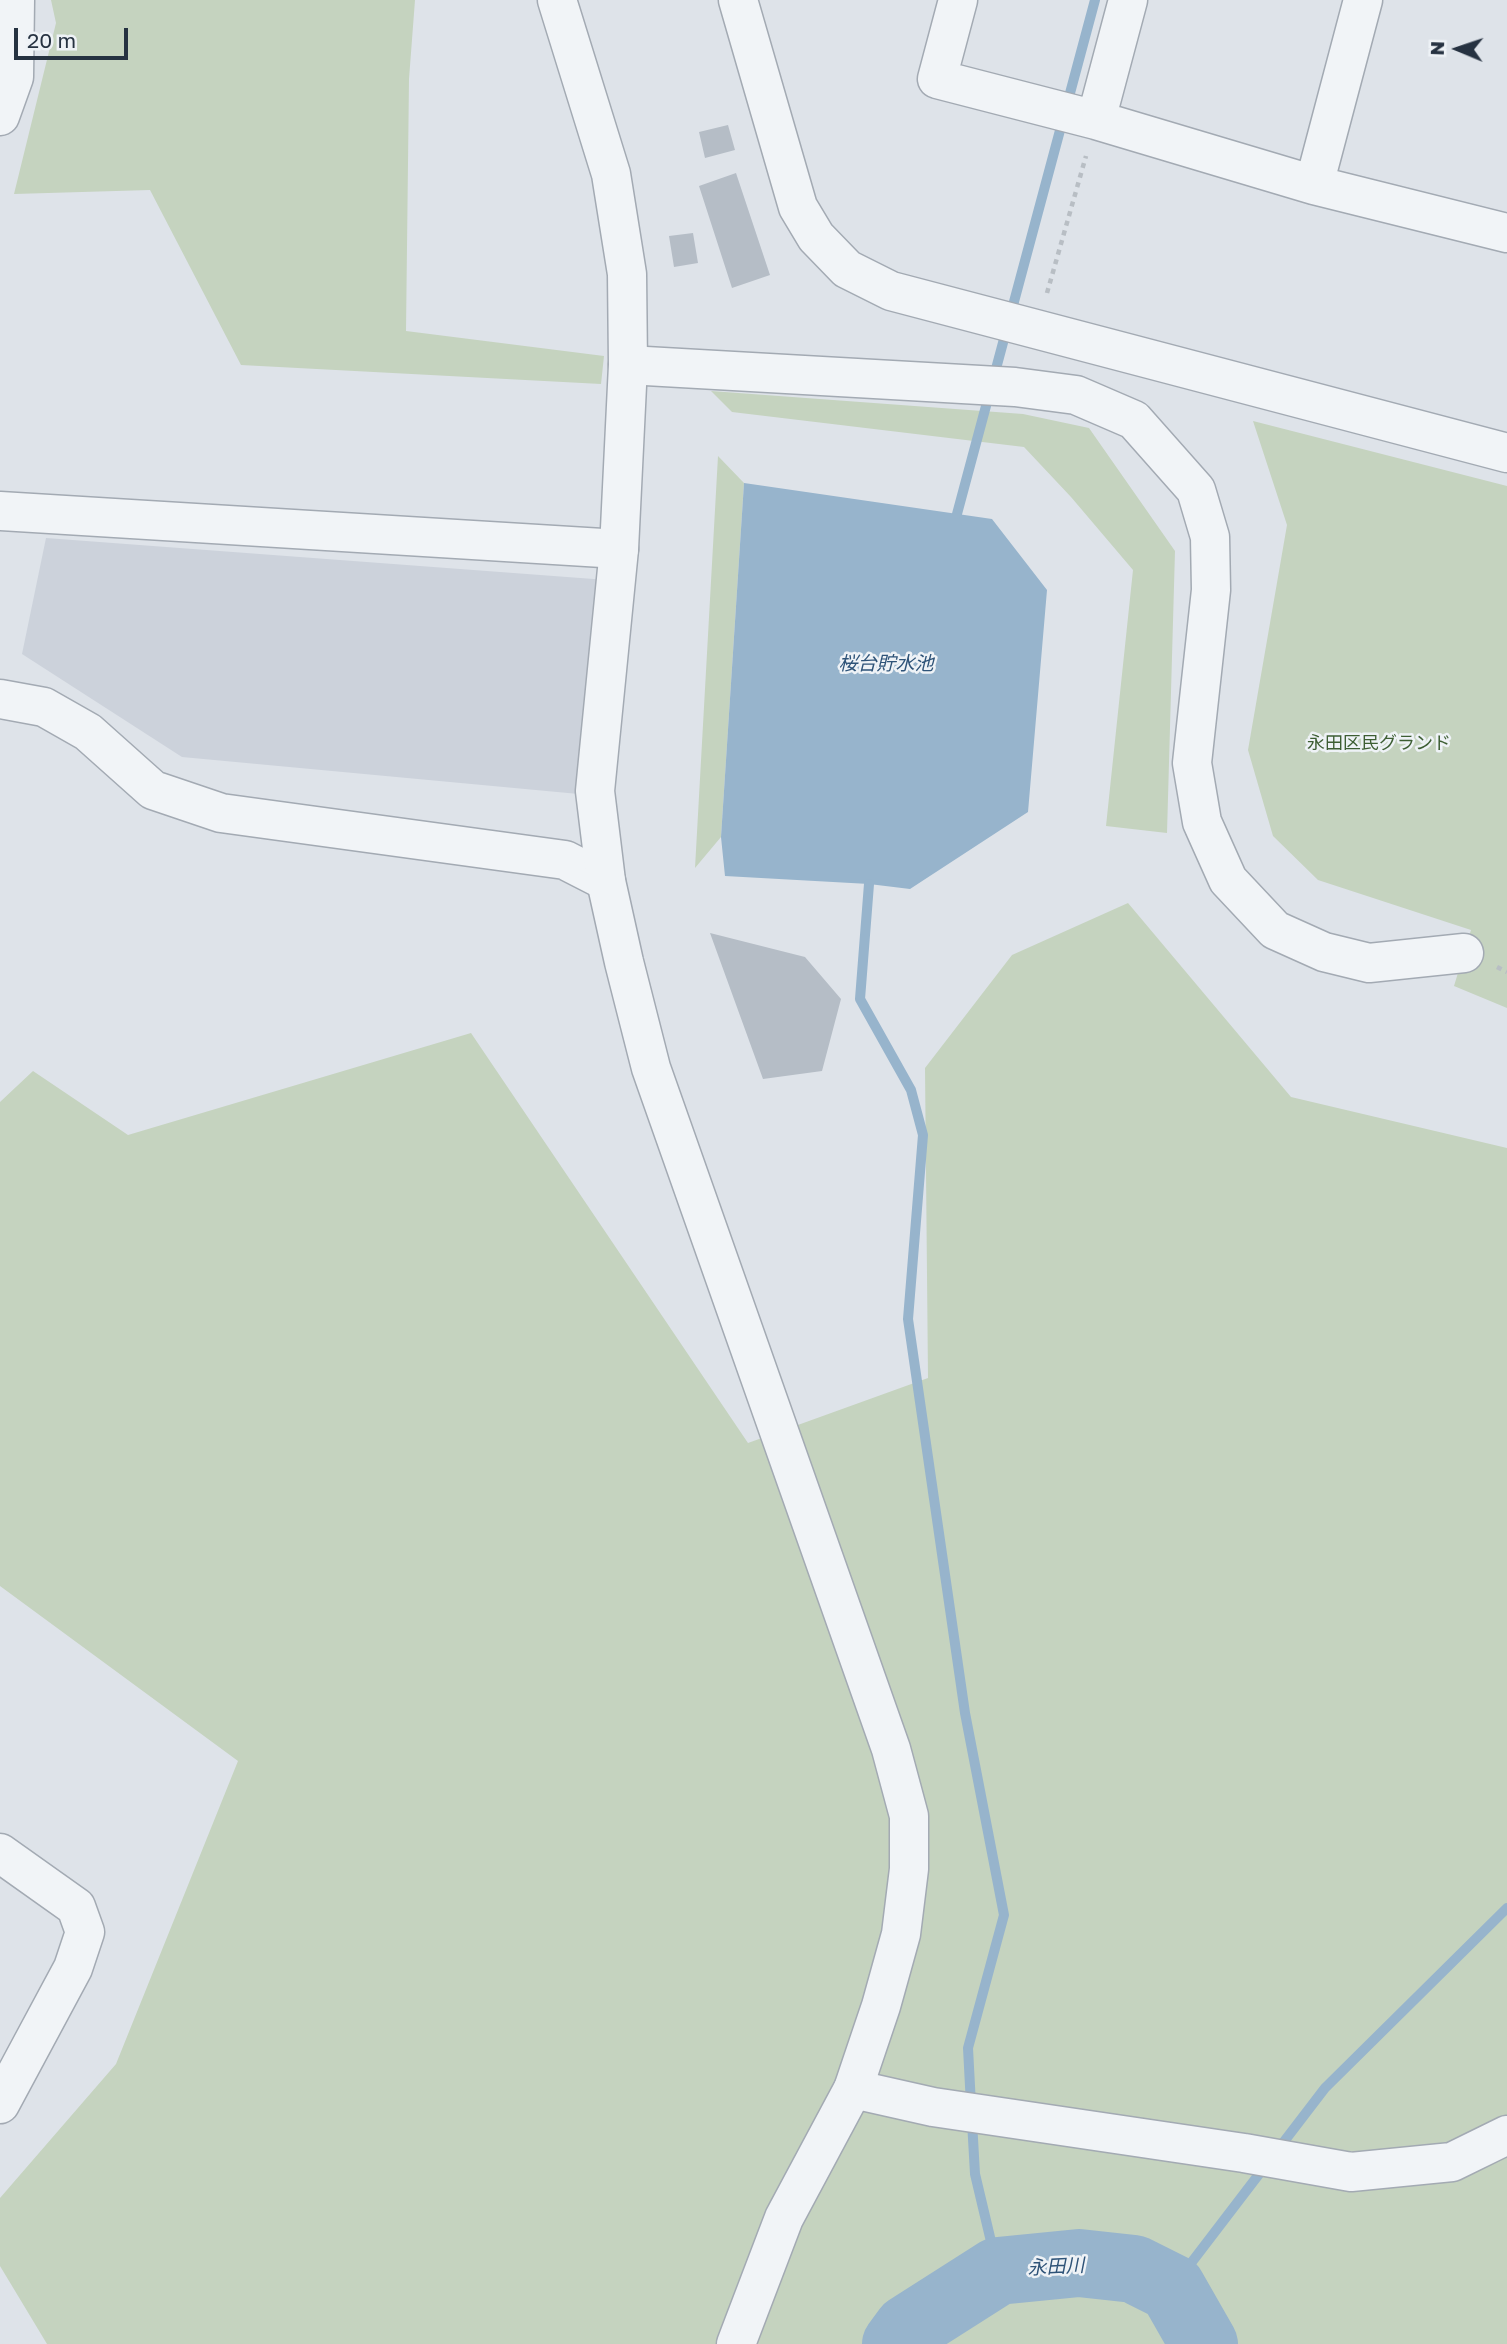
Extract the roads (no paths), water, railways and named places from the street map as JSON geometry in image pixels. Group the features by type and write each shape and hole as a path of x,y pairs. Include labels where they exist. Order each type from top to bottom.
{"street":[{"path":"0,116 14,77 15,0"},
{"path":"556,0 611,174 627,274 628,365 619,549 595,791 606,881 651,1068 891,1749 909,1816 909,1869 901,1934 881,2006 853,2089 784,2218 736,2344"},
{"path":"738,0 798,207 816,237 847,269 891,291 1037,327 1507,453"},
{"path":"958,0 937,79 1096,120 1314,186 1507,233"},
{"path":"1096,120 1128,0"},
{"path":"1314,186 1363,0"},
{"path":"628,365 1015,387 1076,395 1134,420 1196,490 1210,537 1211,590 1192,762 1202,822 1228,880 1275,930 1324,952 1368,963 1464,953"},
{"path":"0,512 619,549"},
{"path":"0,699 44,707 88,732 153,790 221,813 565,860 606,881"},
{"path":"0,1853 76,1907 85,1932 73,1968 0,2104"},
{"path":"853,2089 933,2107 1244,2153 1351,2172 1452,2162 1507,2135"}],"water":[{"name":"桜台貯水池","path":"744,483 992,519 1047,590 1028,812 910,889 869,884 725,876 721,837"}],"waterway":[{"path":"957,514 1095,0"},
{"path":"869,884 860,999 911,1090 923,1135 908,1319 965,1713 1004,1915 968,2048 971,2105"},
{"path":"1276,2152 1325,2088 1507,1908"},
{"path":"972,2121 975,2174 998,2271"},
{"path":"1172,2288 1266,2165"},
{"name":"永田川","path":"896,2344 907,2329 998,2271 1079,2263 1134,2269 1172,2288 1204,2344"}],"park label":[{"name":"永田区民グランド","path":"1379,743"}]}
